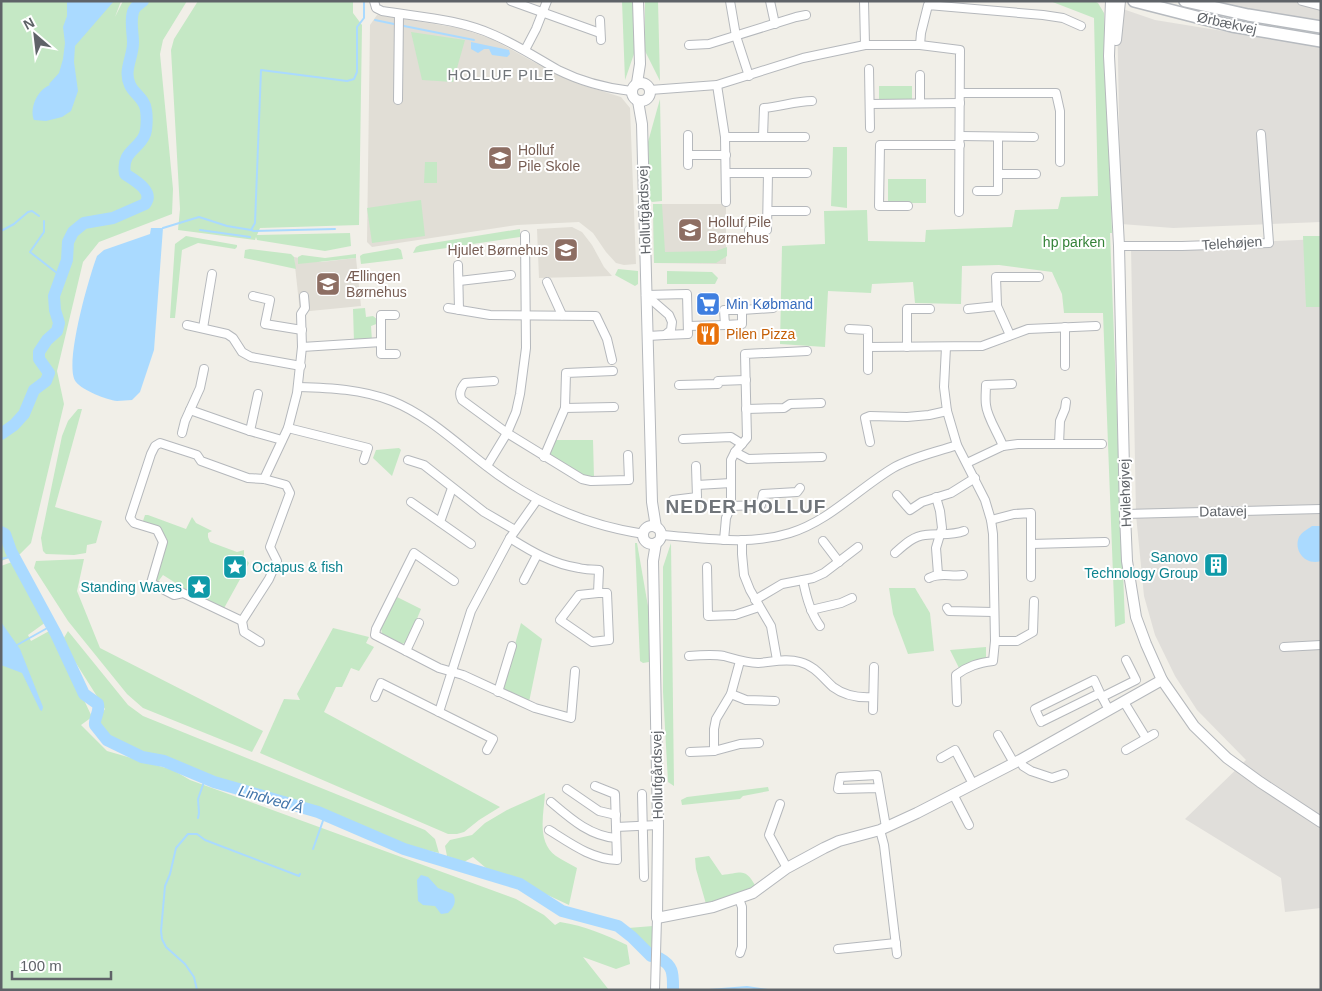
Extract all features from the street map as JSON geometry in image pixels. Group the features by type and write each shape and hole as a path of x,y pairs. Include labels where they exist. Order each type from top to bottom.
{"main road":[{"name":"Ørbækvej","path":"1134,1 1232,26 1321,41"},
{"name":"Ørbækvej","path":"1163,1 1179,6 1189,2 1248,15 1321,27"}],"street":[{"path":"374,1 376,8 382,11 451,22 492,34 525,50 559,70 602,86 717,85 803,58 865,45 920,45 960,50 959,212"},
{"path":"511,1 601,37 600,20"},
{"path":"525,50 547,1"},
{"path":"638,1 641,87 649,96 641,101 633,97 641,87"},
{"path":"730,1 736,36 749,76"},
{"path":"770,1 775,24"},
{"path":"864,1 865,45"},
{"name":"Hvilehøjvej","path":"1111,1 1109,56 1119,246 1125,514 1127,561 1136,616 1162,680 1194,726 1213,745 1260,782 1321,822"},
{"name":"Hvilehøjvej","path":"1112,86 1120,1"},
{"path":"1305,2 1321,6"},
{"path":"920,45 928,5 1042,15 1063,18 1081,26"},
{"path":"398,100 399,14"},
{"path":"689,45 710,44 796,16 806,16"},
{"path":"870,69 870,128"},
{"path":"920,75 920,103"},
{"path":"717,85 725,137 726,202"},
{"path":"960,93 1056,93 1060,111 1060,162"},
{"name":"Hollufgårdsvej","path":"641,101 652,502 658,825 654,990"},
{"path":"763,137 764,108 780,107 799,101 812,101"},
{"path":"870,104 960,103"},
{"name":"Telehøjen","path":"1119,246 1269,243 1261,134"},
{"path":"688,135 688,165"},
{"path":"960,136 1034,137"},
{"path":"977,191 998,191 998,136"},
{"path":"725,137 805,137"},
{"path":"908,206 879,206 880,145 960,145"},
{"path":"688,155 726,155"},
{"path":"726,173 807,173"},
{"path":"749,230 767,230 768,173"},
{"path":"998,174 1036,174"},
{"path":"768,211 806,210"},
{"path":"487,466 507,433 516,412 522,379 526,348 525,235"},
{"path":"458,265 459,310"},
{"path":"996,268 997,306 1010,335"},
{"path":"203,328 212,274"},
{"path":"459,281 511,275"},
{"path":"996,277 1039,277"},
{"path":"547,282 562,315"},
{"path":"646,295 687,294 688,334 648,336"},
{"path":"646,295 669,315 672,322 672,330 665,336"},
{"path":"254,296 270,300 265,324 302,330"},
{"path":"264,479 288,428 298,387 302,347 301,314 305,308 304,296"},
{"path":"907,347 907,306 930,309"},
{"path":"968,309 997,306"},
{"path":"448,308 490,315 596,316 607,339 612,360"},
{"path":"724,325 724,310 773,308"},
{"path":"688,326 742,324 742,310"},
{"path":"395,315 381,316 381,354 396,354"},
{"path":"187,325 227,334 234,338 242,352 251,358 301,366"},
{"path":"868,347 982,346 1038,327 1096,326"},
{"path":"1065,327 1065,366"},
{"path":"848,329 868,330 868,370"},
{"path":"302,347 381,342"},
{"path":"946,347 944,380 947,411 958,445 985,500 991,520 992,534 993,661 966,667 956,675 957,702"},
{"path":"724,540 726,518 731,506 730,460 747,438 745,354 807,351"},
{"path":"182,433 184,421 200,388 204,369"},
{"path":"544,456 565,408 566,373 613,371"},
{"path":"679,385 718,384 718,381 746,380"},
{"path":"494,381 465,383 460,392 462,400 507,433 582,479 591,481 629,480 628,455"},
{"path":"1003,446 998,431 988,415 986,384 1012,384"},
{"path":"298,387 349,389 393,401 427,419 511,484 537,500 565,514 592,523 652,535 742,540 766,539 791,533 813,524 826,516 895,467 958,445"},
{"path":"250,431 258,394"},
{"path":"1059,444 1060,421 1066,402"},
{"path":"746,409 784,408 790,404 821,403"},
{"path":"565,408 614,407"},
{"path":"190,410 282,440"},
{"path":"870,442 865,418 870,416 907,417 947,411"},
{"path":"288,428 368,448 364,460"},
{"path":"683,439 732,437 742,444"},
{"path":"242,621 183,593 174,595 151,584 163,542 158,530 134,523 130,518 154,446 160,443 196,455 202,460 248,478 264,479 286,486 290,493 270,547 277,561 242,621 244,632 260,642"},
{"path":"967,463 1003,446 1018,444 1102,444"},
{"path":"735,452 748,459 822,457"},
{"path":"408,460 424,465 484,512 515,530"},
{"path":"673,500 697,497 696,466"},
{"path":"897,495 910,510 922,502 951,493 975,478"},
{"path":"697,485 731,484"},
{"path":"440,522 452,488"},
{"path":"731,506 761,506 762,494 797,492 800,488"},
{"path":"936,497 942,528 936,548 938,574"},
{"path":"439,712 471,611 510,538 537,500"},
{"path":"411,502 471,544"},
{"name":"Datavej","path":"1125,514 1321,509"},
{"path":"991,520 1014,514 1031,513 1031,577"},
{"path":"895,553 915,538 924,535 954,534 964,531"},
{"path":"510,538 537,555 573,567 599,570 598,593"},
{"path":"742,540 744,574 757,603 771,626 777,660"},
{"path":"822,541 839,562"},
{"path":"1031,544 1105,542"},
{"path":"707,567 708,616 735,615 746,612 782,584 824,573 858,547"},
{"path":"454,581 414,553 376,629 375,635 438,668 453,672 535,708 571,718 575,671"},
{"path":"524,580 537,555"},
{"path":"930,578 938,574 956,576 963,574"},
{"path":"803,580 807,600 820,626"},
{"path":"598,593 607,593 609,640 592,642 560,620 579,594 598,593"},
{"path":"811,610 841,603 852,598"},
{"path":"994,641 1017,641 1033,632 1034,601"},
{"path":"947,608 949,611 993,612"},
{"path":"406,651 419,623"},
{"path":"1284,647 1321,645"},
{"path":"498,692 512,646"},
{"path":"689,656 723,656 757,663 777,660 800,662 818,671 834,687 844,693 859,698 873,698"},
{"path":"1109,710 1101,695 1094,680 1034,709 1041,722 1101,695 1136,680 1126,660"},
{"path":"714,751 716,719 731,694 740,661"},
{"path":"873,710 874,666"},
{"path":"657,918 713,907 753,893 787,868 831,844 883,828 953,794 1017,762 1162,680"},
{"path":"374,697 381,683 493,738 487,750"},
{"path":"731,694 746,700 775,701"},
{"path":"1124,702 1146,738"},
{"path":"1126,750 1154,734"},
{"path":"998,735 1017,762 1031,771 1052,778 1064,774"},
{"path":"690,752 714,751 740,744 759,743"},
{"path":"941,758 955,750 973,784"},
{"path":"879,788 838,789 840,777 877,775 879,788 884,845 897,954"},
{"path":"549,830 591,855 606,860 617,860 615,794 596,786"},
{"path":"567,788 598,811 616,815"},
{"path":"642,794 644,877"},
{"path":"953,794 969,825"},
{"path":"551,802 575,822 592,832 605,837 616,838"},
{"path":"780,804 770,835 787,868"},
{"path":"616,828 658,825"},
{"path":"739,899 742,907 742,948 740,953"},
{"path":"838,949 896,943"}],"shaded area":[{"path":"1214,1 1321,1 1321,22 1265,13"},
{"path":"1117,7 1155,20 1321,47 1321,222 1173,228 1121,224"},
{"name":"Holluf Pile Skole","path":"377,15 460,28 492,39 550,71 579,84 621,97 630,108 636,264 624,265 616,263 593,233 579,222 517,225 372,247 367,242 370,25"},
{"name":"Holluf Pile Børnehus","path":"653,204 726,204 726,264 654,263"},
{"name":"Hjulet Børnehus","path":"572,227 582,232 592,245 604,267 612,276 539,278 537,229"},
{"path":"1321,239 1321,908 1285,912 1281,878 1185,819 1246,760 1197,710 1175,676 1155,635 1144,596 1136,515 1131,247"},
{"name":"Ællingen Børnehus","path":"294,257 322,262 356,258 361,306 300,312"}],"green space":[{"path":"1,1 121,1 115,17 123,1 187,1 163,40 160,54 173,189 172,214 99,242 83,262 57,371 64,404 31,543 20,554 1,561"},
{"path":"198,1 353,1 353,13 362,25 359,225 260,228 257,235 350,233 351,246 325,251 257,240 256,237 255,240 178,230 180,209 171,50 174,39"},
{"path":"622,1 633,1 635,51 625,80"},
{"path":"645,1 658,1 660,81 645,51"},
{"name":"hp parken","path":"1050,1 1094,1 1098,3 1104,13 1112,233 1110,233 1125,623 1115,627 1103,313 1064,313 1062,294 1052,272 999,265 962,266 961,304 915,303 913,282 872,284 871,293 828,291 825,347 780,344 782,246 825,244 824,211 867,210 868,241 925,242 926,230 1012,227 1015,210 1058,209 1061,197 1098,196 1094,18"},
{"path":"411,32 465,40 453,82 422,80"},
{"path":"879,86 912,86 912,103 879,103"},
{"path":"660,99 662,201 652,202 650,200 648,142"},
{"path":"833,147 847,147 847,208 831,206"},
{"path":"425,162 437,162 437,183 424,183"},
{"path":"888,179 926,179 926,203 888,203"},
{"path":"421,200 425,236 372,243 367,208"},
{"path":"653,204 662,204 665,252 716,251 727,247 727,256 716,263 654,263"},
{"path":"520,229 520,237 413,253 416,247 420,245"},
{"path":"186,236 237,245 237,247 235,249 198,243 182,250 175,318 170,318 175,244"},
{"path":"1303,236 1321,236 1321,307 1306,307"},
{"path":"398,248 401,250 403,259 361,264 360,256 363,254"},
{"path":"245,250 291,254 294,257 296,269 244,258"},
{"path":"356,254 356,258 298,264 298,257 302,255 325,258"},
{"path":"618,269 638,271 638,284 635,286 615,275"},
{"path":"667,271 712,272 718,278 715,284 667,284"},
{"path":"365,308 366,317 373,316 379,323 371,326 372,341 354,342 353,309"},
{"path":"78,409 82,409 55,507 102,521 96,543 87,545 86,553 74,555 46,554 43,551 41,538 62,436 68,421"},
{"path":"554,440 593,440 594,478 569,469 552,458 548,453"},
{"path":"399,448 401,450 392,476 373,458 376,450"},
{"path":"145,515 186,529 192,517 196,523 212,531 208,533 210,542 237,552 244,550 244,557 249,563 223,610 189,594 190,592 163,575 157,583 156,580 167,539 160,528 143,521"},
{"path":"635,543 637,543 649,612 650,657 649,662 643,663 640,661"},
{"path":"671,543 674,786 668,782 663,692 663,567"},
{"path":"84,559 77,591 100,648 263,731 252,752 143,708 127,694 68,621 34,568 36,561"},
{"path":"12,562 46,622 28,635 31,641 51,630 92,717 81,725 107,751 173,770 190,780 516,899 544,915 555,925 560,922 602,934 627,945 630,964 616,969 583,957 609,990 1,990 1,566"},
{"path":"889,588 915,588 930,613 934,651 908,654 893,614"},
{"path":"397,597 421,609 407,643 400,644 382,634 381,628"},
{"path":"521,623 542,639 529,702 505,692 503,687"},
{"path":"333,628 369,637 366,643 374,647 359,671 351,668 342,687 336,687 324,712 500,807 464,832 448,834 260,753 284,699 300,700 297,694"},
{"path":"68,631 128,705 143,716 425,830 435,839 439,853 395,843 311,807 210,779 161,756 143,755 111,741 98,728 97,721 105,709 62,641"},
{"path":"986,647 986,659 959,668 950,650"},
{"path":"768,787 769,791 743,796 740,799 682,805 681,800 687,797"},
{"path":"545,793 543,835 546,843 556,856 577,868 569,905 486,868 473,857 464,862 447,856 445,846 450,840 472,835 485,823 507,810"},
{"path":"709,856 722,875 746,874 756,887 706,904 696,869 695,858"},
{"path":"653,926 651,954 628,928"}],"water":[{"path":"67,1 114,1 75,46 74,62 78,91 71,111 62,117 46,121 34,120 33,110 38,95 50,85 59,73 63,59 65,43 63,27 67,16"},
{"path":"471,42 509,50 510,54 507,57 492,55 489,49 484,49 478,53 471,49"},
{"path":"151,228 163,228 154,350 140,392 132,400 117,401 101,397 76,382 73,373 75,341 97,256 104,250 150,234"},
{"path":"1312,526 1321,526 1321,561 1316,562 1302,556 1298,547 1299,537"},
{"path":"1,622 20,649 43,707 42,711 22,673 1,665"},
{"path":"421,875 428,877 438,888 453,894 454,904 448,913 441,914 435,906 423,905 418,901 417,880"}],"waterway":[{"name":"Lindved Å","path":"1,434 14,425 24,414 34,390 46,381 49,373 39,359 39,352 47,340 57,331 59,323 55,310 54,296 67,260 68,242 73,232 84,223 113,218 145,204 147,199 142,186 125,174 124,166 128,155 142,139 146,129 147,115 145,106 128,80 128,69 133,48 132,16 134,9 143,1"},
{"path":"163,228 199,217 227,226 251,230 255,223 261,70 347,81 354,79 357,72 357,27 364,18 364,1"},
{"path":"375,20 394,24"},
{"path":"404,26 474,40"},
{"path":"1,231 14,224 28,212 32,211 39,216"},
{"path":"44,221 44,232 30,252 62,277"},
{"path":"251,230 335,229"},
{"path":"200,230 250,237"},
{"name":"Lindved Å","path":"1,532 5,534 11,551 56,634 84,694 98,704 95,725 107,740 142,757 164,761 214,782 318,812 404,849 520,884 562,911 618,926 651,956"},
{"path":"1,559 13,556"},
{"path":"17,645 51,626"},
{"path":"198,818 198,799 205,779"},
{"path":"313,849 325,815"},
{"path":"197,990 194,977 185,964 166,947 161,931 165,886 176,848 188,834 197,834 205,840 299,876 300,874"},
{"name":"Lindved Å","path":"659,958 668,964 672,971 673,990"},
{"path":"709,990 747,987 768,990"}],"place":[{"name":"Holluf Pile Skole","path":"500,158"},
{"name":"Holluf Pile Børnehus","path":"690,230"},
{"name":"Hjulet Børnehus","path":"566,250"},
{"name":"Ællingen Børnehus","path":"328,284"},
{"name":"Min Købmand","path":"708,304"},
{"name":"Pilen Pizza","path":"708,334"},
{"name":"Sanovo Technology Group","path":"1216,565"},
{"name":"Octapus & fish","path":"235,567"},
{"name":"Standing Waves","path":"199,587"}],"district":[{"name":"HOLLUF PILE","path":"501,74"},
{"name":"NEDER HOLLUF","path":"746,506"}]}
